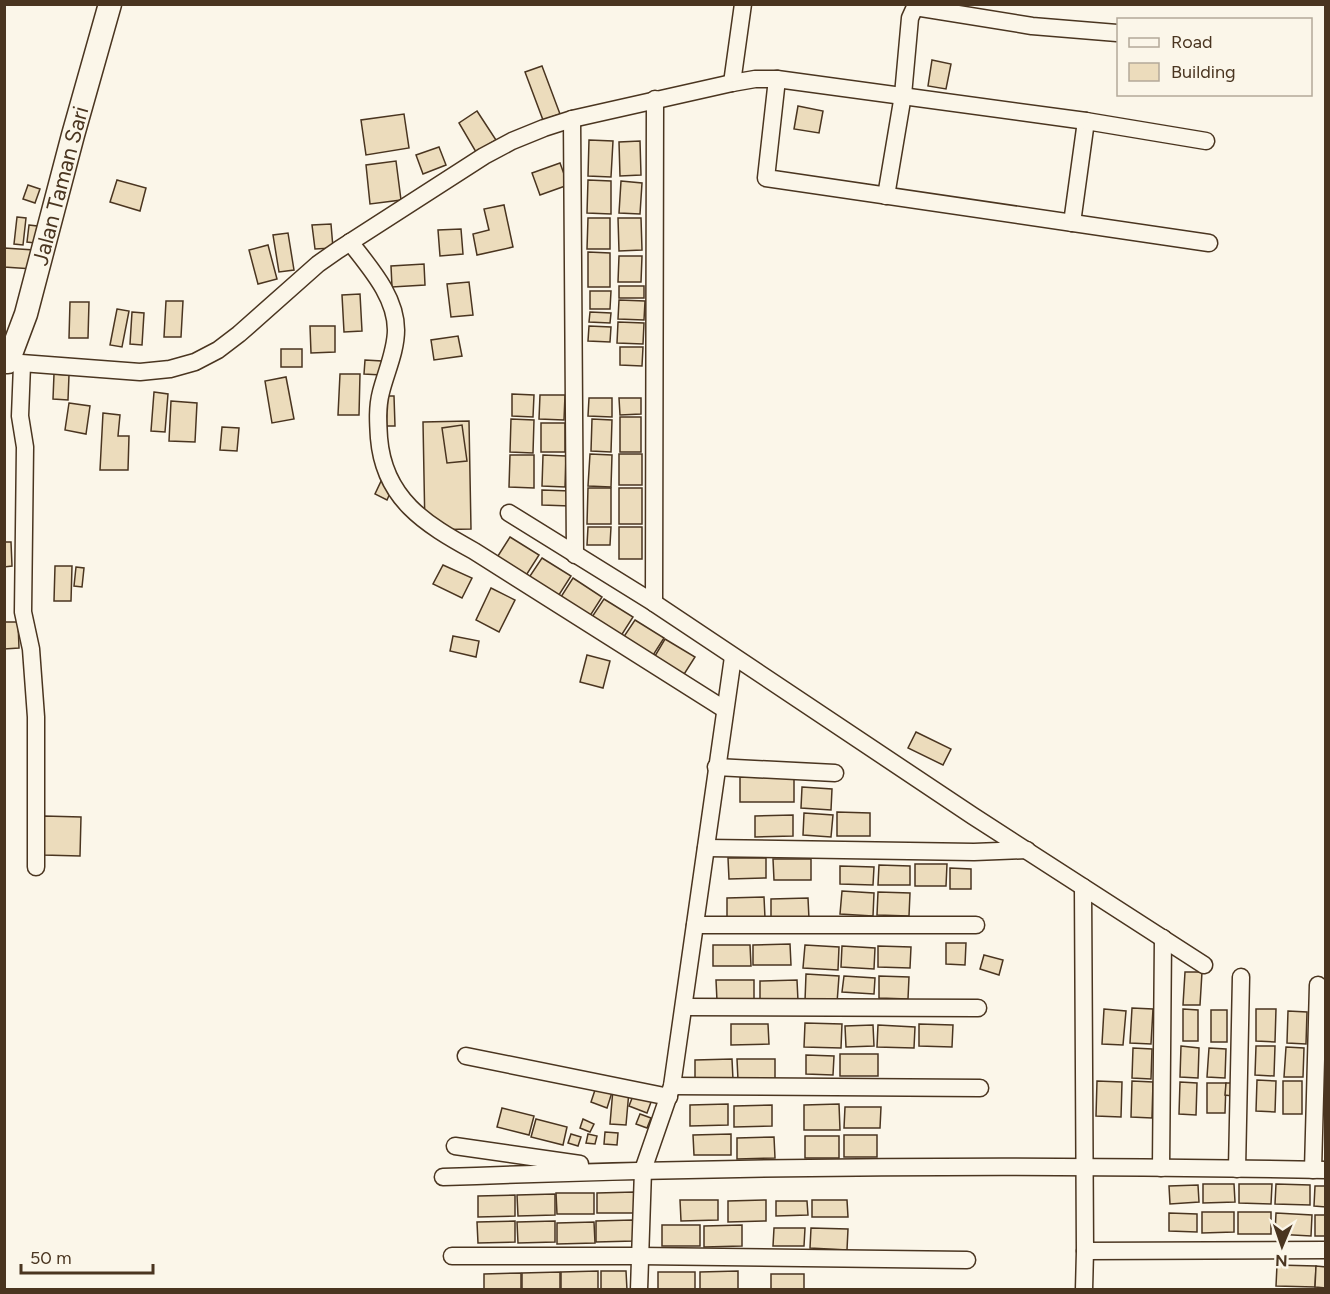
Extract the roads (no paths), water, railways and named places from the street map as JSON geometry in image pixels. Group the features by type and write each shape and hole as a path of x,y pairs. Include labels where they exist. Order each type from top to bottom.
{"street":[{"name":"Jalan Taman Sari","path":"11,363 110,4"},
{"path":"732,83 743,4"},
{"path":"886,196 903,95 910,18 907,6 1032,26 1117,33"},
{"path":"36,867 36,707 31,649 23,612 25,447 11,363 140,372 171,369 195,362 232,340 318,264 484,156 512,141 572,119 732,83 777,78 1086,120 1206,141"},
{"path":"777,78 766,178 1209,243"},
{"path":"654,603 655,99"},
{"path":"572,119 575,555"},
{"path":"1072,223 1086,120"},
{"path":"350,242 389,298 394,314 396,329 394,346 381,393 378,431 381,458 388,477 400,498 435,529 474,551 724,709"},
{"path":"509,513 654,603 1204,965"},
{"path":"639,1290 643,1170 670,1091 733,657"},
{"path":"716,767 835,773"},
{"path":"706,848 974,852 1027,850"},
{"path":"1083,887 1084,1290"},
{"path":"695,925 976,925"},
{"path":"1161,1168 1163,938"},
{"path":"1237,1169 1241,977"},
{"path":"443,1177 622,1170 1085,1167 1319,1170 1317,985"},
{"path":"684,1007 978,1008"},
{"path":"466,1056 670,1091 980,1088"},
{"path":"455,1146 622,1170"},
{"path":"1085,1251 1326,1250"},
{"path":"452,1256 967,1260"}]}
